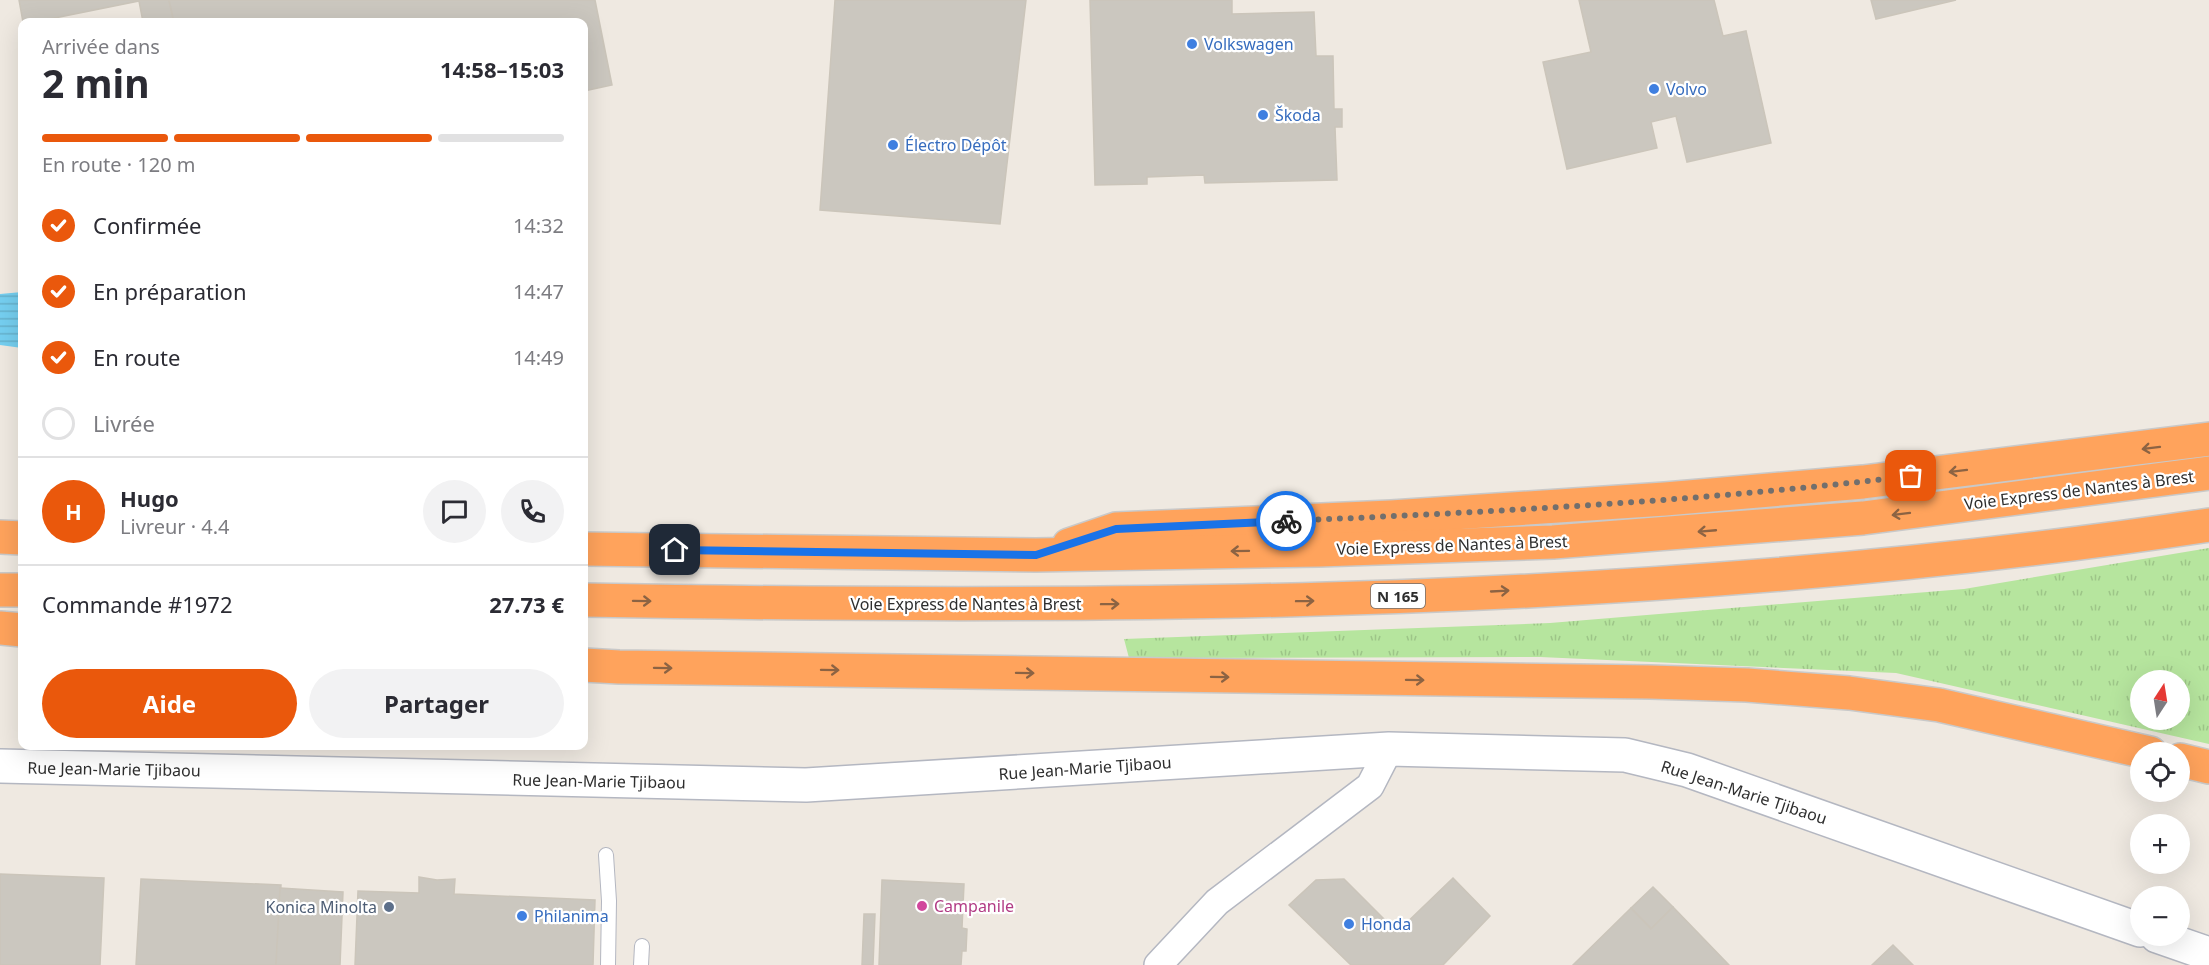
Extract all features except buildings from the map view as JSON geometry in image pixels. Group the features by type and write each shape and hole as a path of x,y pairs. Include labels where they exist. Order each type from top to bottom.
{"highway":[{"path":"1036,555 1116,529 1391,517 1677,498 1863,482 2209,439"},
{"name":"Voie Express de Nantes à Brest","path":"588,549 1036,555 1319,550 1553,542 1863,518 2209,473"},
{"name":"Voie Express de Nantes à Brest","path":"588,600 830,604 1096,604 1322,600 1744,577 1957,559 2209,525"},
{"path":"0,537 18,538"},
{"path":"0,590 18,590"},
{"path":"0,628 18,630"},
{"path":"588,665 1746,685 1849,693 1939,705 2130,748"}],"street":[{"name":"Rue Jean-Marie Tjibaou","path":"0,766 806,785 1389,749 1625,755 1687,770 2130,926"},
{"path":"1158,965 1217,902 1370,786 1389,749"},
{"path":"2186,946 2209,954"}],"lane":[{"path":"606,855 609,901 608,965"},
{"path":"641,965 642,946"}],"green space":[{"path":"2209,548 2209,744 2147,730 2190,730 2190,670 2130,670 2130,726 1896,673 1540,657 1129,658 1124,639 1550,623 1964,589"}],"water":[{"path":"18,292 18,347 0,345 0,294"}],"way so far":[{"path":"1286,521 1391,517 1665,499 1911,476"}],"place":[{"name":"Volkswagen","path":"1192,44"},
{"name":"Volvo","path":"1654,89"},
{"name":"Škoda","path":"1263,115"},
{"name":"Électro Dépôt","path":"893,145"},
{"name":"Campanile","path":"922,906"},
{"name":"Konica Minolta","path":"389,907"},
{"name":"Philanima","path":"522,916"},
{"name":"Honda","path":"1349,924"}],"route":[{"path":"675,550 1036,555 1116,529 1286,521"}]}
